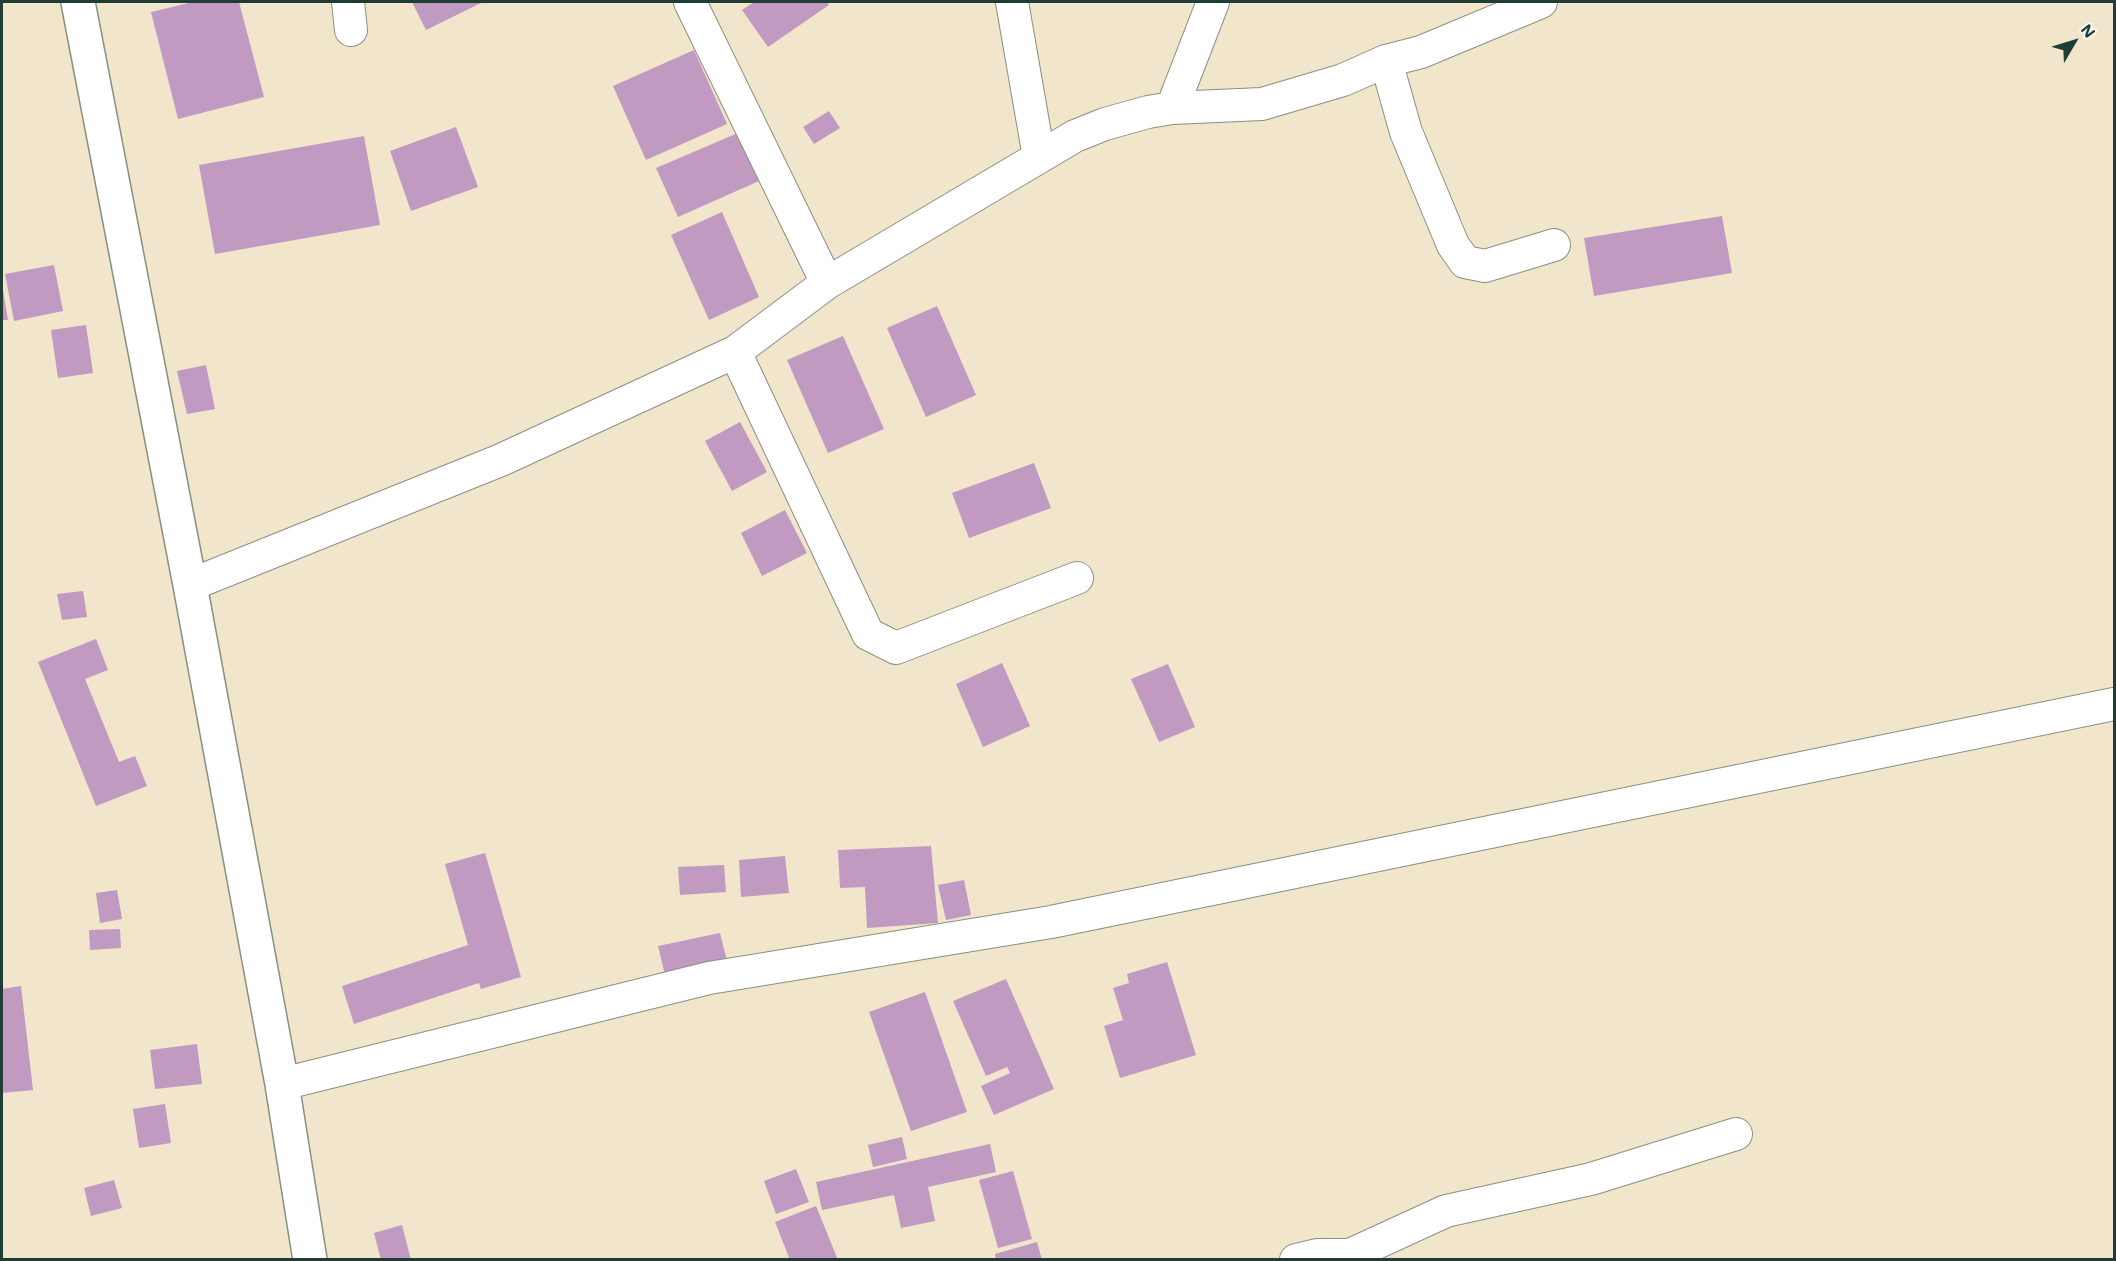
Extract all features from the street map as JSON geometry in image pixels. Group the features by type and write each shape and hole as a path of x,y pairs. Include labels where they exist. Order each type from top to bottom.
{"street":[{"path":"78,2 190,585 282,1084 310,1260"},
{"path":"690,2 699,25 828,283"},
{"path":"1012,2 1039,157"},
{"path":"1172,108 1213,2"},
{"path":"190,585 501,460 735,352 828,283 1075,136 1105,124 1172,108 1262,105 1343,80 1386,61 1421,52 1541,2"},
{"path":"1386,61 1406,132 1453,245 1465,262 1485,266 1554,244"},
{"path":"735,352 868,634 896,648 1077,578"},
{"path":"282,1084 709,978 1051,922 2115,704"},
{"path":"1296,1260 1317,1255 1354,1257 1446,1210 1591,1179 1736,1134"}],"building":[{"path":"193,2 239,2 264,97 178,119 151,12"},
{"path":"412,2 483,2 426,30"},
{"path":"754,2 827,2 829,5 768,47 742,10"},
{"path":"694,50 727,124 646,160 613,86"},
{"path":"829,111 840,128 814,144 803,127"},
{"path":"456,127 478,187 411,211 390,151"},
{"path":"738,133 759,181 678,217 656,168"},
{"path":"364,136 380,225 215,254 199,165"},
{"path":"722,212 759,297 709,320 671,235"},
{"path":"1722,216 1732,273 1594,296 1584,238"},
{"path":"54,265 63,311 14,321 5,274"},
{"path":"2,284 8,320 2,320"},
{"path":"937,306 976,395 926,417 887,328"},
{"path":"86,325 93,373 58,378 51,330"},
{"path":"843,336 884,429 828,453 787,360"},
{"path":"206,365 215,409 187,414 177,371"},
{"path":"740,422 767,472 732,491 705,441"},
{"path":"1034,463 1051,508 969,538 952,493"},
{"path":"785,510 807,553 762,576 741,533"},
{"path":"83,591 87,617 62,620 57,594"},
{"path":"96,639 108,670 85,679 119,762 135,756 147,786 96,806 38,662"},
{"path":"1002,663 1030,726 983,747 956,684"},
{"path":"1168,664 1195,727 1159,742 1131,679"},
{"path":"931,846 938,923 867,928 865,887 840,888 838,850"},
{"path":"485,853 521,977 481,989 479,983 354,1024 342,986 468,945 445,864"},
{"path":"785,856 789,893 741,897 739,860"},
{"path":"724,865 726,892 680,895 678,867"},
{"path":"964,880 971,915 946,920 938,885"},
{"path":"117,890 122,919 100,923 96,893"},
{"path":"120,929 121,948 90,950 89,930"},
{"path":"720,933 727,961 665,975 658,946"},
{"path":"1167,962 1196,1055 1120,1078 1104,1026 1123,1020 1113,988 1129,983 1127,974"},
{"path":"1006,979 1054,1089 994,1115 981,1086 1010,1073 1007,1067 986,1076 953,1001"},
{"path":"21,986 33,1090 2,1093 2,989"},
{"path":"925,992 967,1112 911,1131 869,1012"},
{"path":"197,1044 202,1084 155,1089 150,1050"},
{"path":"165,1104 171,1143 139,1148 133,1109"},
{"path":"902,1137 907,1159 873,1167 868,1145"},
{"path":"990,1144 996,1172 928,1187 935,1221 901,1228 894,1195 822,1210 816,1182"},
{"path":"796,1169 809,1202 776,1214 764,1181"},
{"path":"1013,1171 1032,1239 998,1248 979,1180"},
{"path":"114,1180 122,1208 91,1216 84,1188"},
{"path":"816,1206 838,1260 790,1260 775,1222"},
{"path":"402,1225 411,1260 381,1260 374,1233"},
{"path":"1037,1242 1042,1260 996,1260 995,1254"}]}
